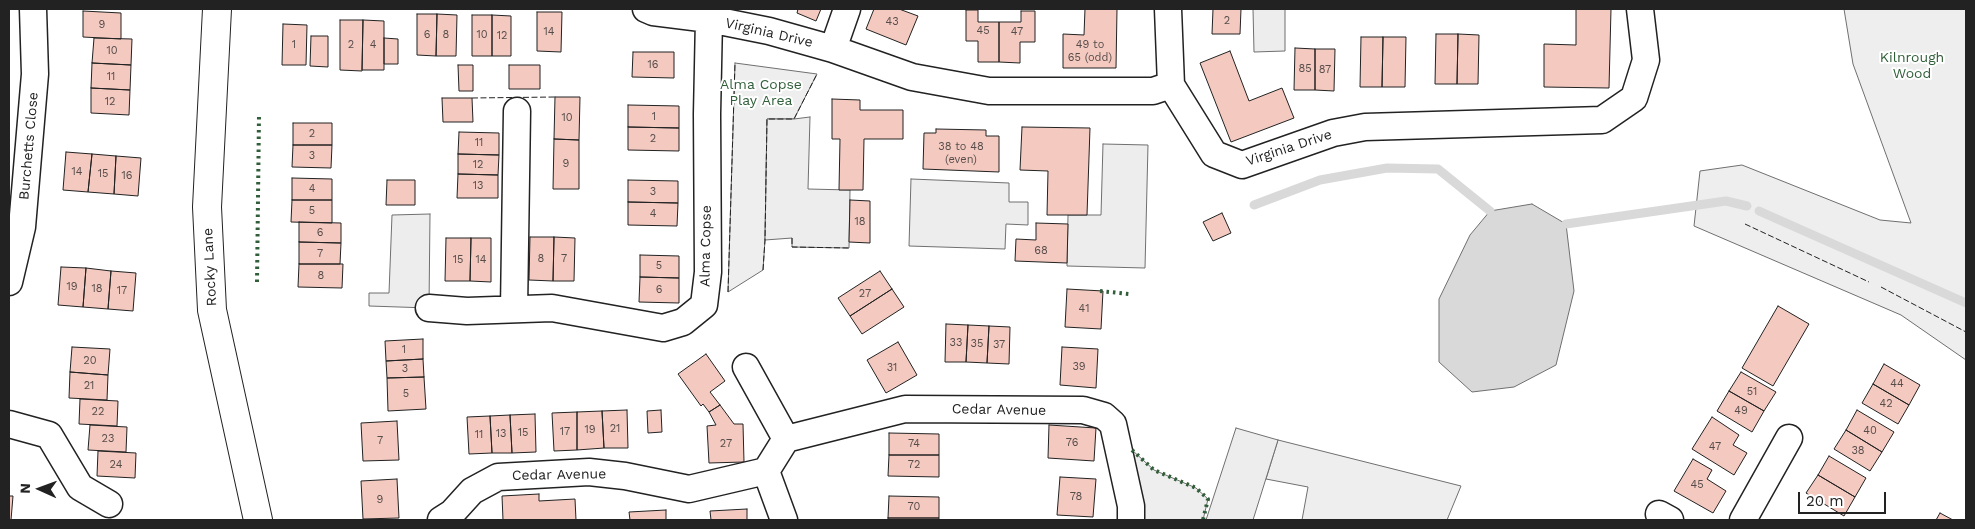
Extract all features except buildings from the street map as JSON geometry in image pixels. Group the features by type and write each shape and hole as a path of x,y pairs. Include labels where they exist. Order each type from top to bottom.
{"highway":[{"name":"Rocky Lane","path":"217,9 207,207 212,310 258,520"}],"street":[{"name":"Burchetts Close","path":"9,282 22,227 35,74 33,9"},
{"name":"Virginia Drive","path":"646,9 653,12 709,19 769,31 833,49 912,77 989,91 1153,91 1171,85 1214,154 1242,165 1333,133 1365,127 1602,120 1634,98 1646,60 1640,9"},
{"path":"833,49 847,9"},
{"path":"1168,9 1171,85"},
{"name":"Alma Copse","path":"429,308 467,311 552,308 663,328 683,322 704,304 708,272 707,114 709,19"},
{"path":"514,309 517,111"},
{"path":"746,367 786,439 766,471 784,520"},
{"name":"Cedar Avenue","path":"786,439 905,409 1083,410 1104,416 1113,424 1130,506 1131,520"},
{"path":"9,424 49,435 80,487 109,504"},
{"path":"1743,520 1789,438"},
{"name":"Cedar Avenue","path":"450,518 472,491 498,477 589,472 625,476 689,489 766,471"}],"green space":[{"name":"Kilnrough Wood","path":"1844,9 1966,9 1966,360 1901,315 1694,226 1700,171 1742,165 1880,220 1911,223 1853,64"},
{"name":"Alma Copse Play Area","path":"735,63 817,74 794,119 767,119 763,270 728,292"},
{"path":"1278,440 1461,486 1447,520 1302,520 1308,487 1266,479"},
{"path":"1132,450 1154,470 1196,488 1208,499 1203,520 1143,520"}],"shaded area":[{"path":"1253,9 1285,9 1285,51 1254,52"},
{"path":"810,117 808,189 850,190 849,248 792,247 792,238 765,240 767,119"},
{"path":"1103,144 1148,145 1145,268 1067,266 1068,215 1101,215"},
{"path":"911,179 1009,183 1009,202 1028,202 1028,225 1006,224 1005,249 909,246"},
{"path":"1532,204 1566,224 1574,291 1556,365 1514,387 1472,392 1439,362 1439,299 1470,235 1490,211"},
{"path":"430,214 429,308 369,306 369,293 389,293 392,215"},
{"path":"1236,428 1278,440 1253,520 1206,520"}],"waterway":[{"path":"1254,205 1320,180 1387,168 1438,169 1490,211"},
{"path":"1566,224 1726,201 1747,206"},
{"path":"1759,211 1966,303"}],"hedge":[{"path":"257,282 259,115"},
{"path":"1100,291 1129,294"},
{"path":"1132,450 1154,470 1196,488 1208,499 1203,520"}],"fence":[{"path":"728,292 735,63"},
{"path":"763,270 767,119 794,119 817,74"},
{"path":"472,98 555,97"},
{"path":"1745,224 1869,282"},
{"path":"792,238 792,247 849,248"},
{"path":"1881,287 1966,332"}]}
